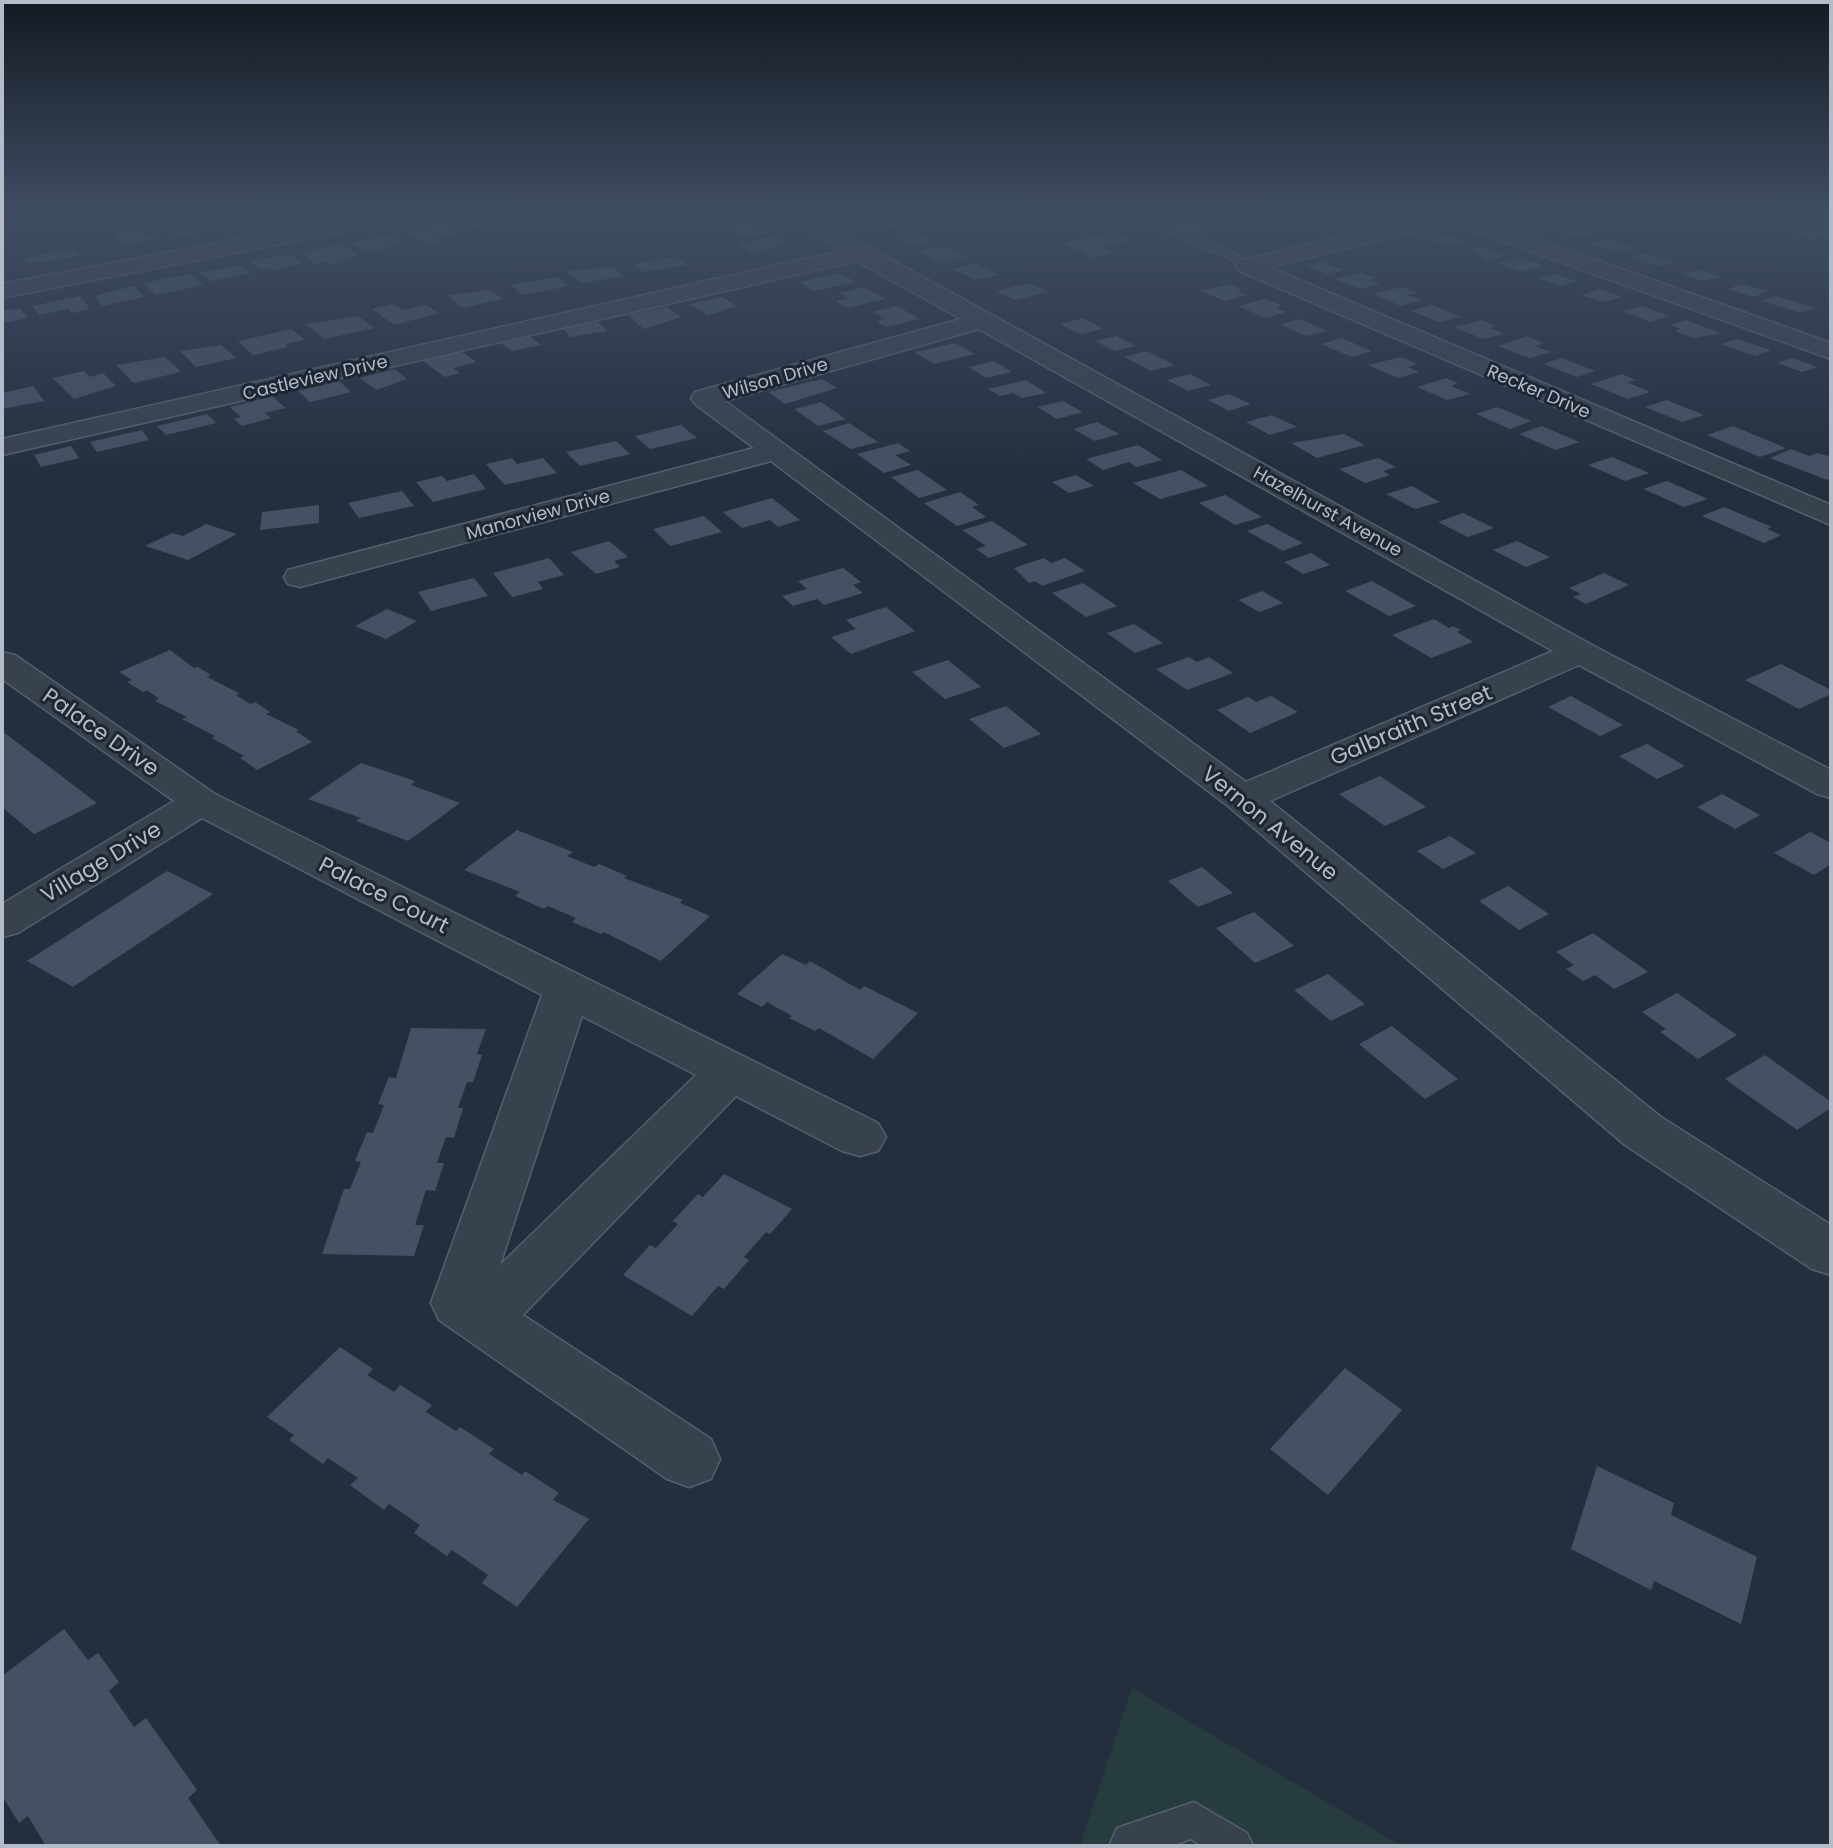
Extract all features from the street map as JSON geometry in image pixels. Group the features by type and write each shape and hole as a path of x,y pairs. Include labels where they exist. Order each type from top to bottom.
{"street":[{"name":"Castleview Drive","path":"2,447 644,302"},
{"name":"Hazelhurst Avenue","path":"952,302 1580,652 1831,786"},
{"name":"Recker Drive","path":"1332,302 1831,516"},
{"path":"1694,302 1831,351"},
{"name":"Wilson Drive","path":"704,398 984,320"},
{"name":"Vernon Avenue","path":"704,398 1242,798 1643,1131 1831,1253"},
{"name":"Manorview Drive","path":"300,577 776,451"},
{"name":"Galbraith Street","path":"1242,798 1580,652"},
{"name":"Palace Drive","path":"2,663 201,802"},
{"name":"Village Drive","path":"2,923 201,802"},
{"name":"Palace Court","path":"201,802 860,1137"},
{"path":"568,988 459,1303 689,1459"},
{"path":"482,1319 730,1071"}],"lane":[{"path":"1128,1846 1130,1841 1194,1820 1234,1846"}],"green space":[{"path":"1132,1688 1402,1846 1080,1846"}],"building":[{"path":"50,302 85,302 90,309 72,313 68,309 39,315 32,306"},
{"path":"456,302 489,302 463,308"},
{"path":"730,302 736,306 708,316 690,304"},
{"path":"838,302 871,302 847,308"},
{"path":"1273,302 1283,306 1276,308 1286,312 1266,318 1238,306"},
{"path":"1392,302 1414,302 1401,306"},
{"path":"1766,302 1796,302 1815,308 1801,313"},
{"path":"393,304 402,310 426,305 439,313 394,325 372,309"},
{"path":"1432,305 1461,317 1439,322 1411,311"},
{"path":"897,306 920,319 886,327 876,321 885,319 873,312"},
{"path":"1642,306 1670,316 1650,322 1622,311"},
{"path":"667,307 681,317 644,329 627,315"},
{"path":"20,308 28,318 2,323 2,311"},
{"path":"358,316 374,328 325,339 305,324"},
{"path":"1083,318 1103,329 1080,334 1060,324"},
{"path":"1300,319 1327,331 1306,336 1280,324"},
{"path":"1482,320 1496,326 1490,328 1504,334 1483,339 1454,327"},
{"path":"1686,320 1721,333 1693,338 1675,331 1681,329 1670,325"},
{"path":"598,322 607,331 571,337 562,328"},
{"path":"292,329 305,340 253,355 238,341"},
{"path":"529,336 541,345 512,351 500,343"},
{"path":"1116,336 1136,346 1115,351 1095,341"},
{"path":"1527,336 1544,343 1535,346 1551,352 1530,358 1498,346"},
{"path":"1342,338 1372,351 1352,357 1321,344"},
{"path":"1737,339 1771,350 1755,356 1721,344"},
{"path":"955,343 975,354 934,364 915,352"},
{"path":"221,345 236,358 196,367 180,351"},
{"path":"461,351 476,362 453,368 460,373 445,377 423,361"},
{"path":"1147,351 1175,365 1151,371 1124,357"},
{"path":"165,357 181,372 134,383 116,365"},
{"path":"1401,357 1417,364 1408,367 1419,372 1398,378 1368,365"},
{"path":"1562,358 1595,371 1577,377 1543,364"},
{"path":"1792,358 1817,367 1802,372 1777,363"},
{"path":"994,361 1012,372 986,378 969,367"},
{"path":"394,369 407,379 376,390 360,378"},
{"path":"84,371 90,377 103,373 116,386 74,399 53,378"},
{"path":"1190,374 1211,385 1188,391 1167,380"},
{"path":"1622,374 1636,380 1627,382 1650,392 1628,399 1591,384"},
{"path":"1446,378 1458,383 1451,386 1470,394 1447,400 1417,387"},
{"path":"822,379 837,388 785,404 768,392"},
{"path":"1026,380 1046,393 1022,398 1013,393 1000,396 988,389"},
{"path":"339,381 351,392 310,402 298,391"},
{"path":"33,386 44,401 2,409 2,393"},
{"path":"1229,394 1251,404 1229,411 1208,400"},
{"path":"272,396 286,408 265,413 271,418 242,426 234,419 241,417 230,407"},
{"path":"1667,400 1704,415 1682,422 1645,407"},
{"path":"1063,401 1083,412 1057,419 1037,407"},
{"path":"821,402 846,419 818,426 794,409"},
{"path":"1497,407 1531,421 1510,429 1476,414"},
{"path":"207,414 216,423 166,435 157,426"},
{"path":"1272,415 1297,427 1270,435 1246,422"},
{"path":"1097,422 1119,434 1095,441 1073,429"},
{"path":"849,423 878,442 851,449 823,431"},
{"path":"681,425 697,438 650,449 635,436"},
{"path":"1542,426 1579,442 1556,450 1519,434"},
{"path":"1733,426 1786,448 1760,457 1707,435"},
{"path":"142,430 149,440 97,452 90,442"},
{"path":"1344,434 1365,445 1317,458 1291,443"},
{"path":"616,441 630,454 580,466 566,452"},
{"path":"898,443 910,451 895,455 911,465 884,473 857,454"},
{"path":"1138,445 1162,460 1136,467 1129,462 1103,470 1086,459"},
{"path":"71,446 79,458 41,467 34,455"},
{"path":"1791,449 1809,456 1818,453 1831,457 1831,478 1827,480 1770,458"},
{"path":"1612,457 1649,473 1625,481 1588,465"},
{"path":"512,458 517,464 543,458 557,473 505,485 486,464"},
{"path":"1378,458 1396,467 1383,471 1390,475 1365,483 1339,469"},
{"path":"918,470 947,490 919,498 891,477"},
{"path":"1181,470 1208,486 1160,499 1133,483"},
{"path":"474,474 486,489 433,502 416,482 442,476 447,481"},
{"path":"1076,475 1094,486 1069,493 1052,482"},
{"path":"1667,481 1708,499 1684,507 1643,489"},
{"path":"1412,486 1440,502 1415,509 1386,494"},
{"path":"402,491 414,506 359,518 348,503"},
{"path":"960,492 979,505 972,507 986,517 957,526 924,503"},
{"path":"1225,495 1262,517 1235,525 1199,503"},
{"path":"772,498 800,520 778,527 770,520 742,528 723,512"},
{"path":"319,505 319,523 260,530 262,512"},
{"path":"1724,507 1772,527 1767,529 1781,535 1764,543 1702,516"},
{"path":"1463,513 1494,528 1468,537 1438,522"},
{"path":"704,516 722,532 670,546 653,529"},
{"path":"992,521 1028,545 989,558 976,549 986,546 962,530"},
{"path":"206,524 237,534 188,560 145,546 172,533 183,536"},
{"path":"1267,524 1303,543 1283,551 1247,531"},
{"path":"609,541 628,557 614,561 620,567 596,574 571,552"},
{"path":"1517,541 1550,557 1526,567 1493,550"},
{"path":"1311,553 1330,565 1303,574 1284,562"},
{"path":"549,558 564,575 538,582 543,589 512,597 493,573"},
{"path":"1044,558 1051,563 1065,558 1085,571 1042,586 1035,581 1029,583 1014,568"},
{"path":"843,568 861,582 853,585 863,593 824,605 817,599 793,606 782,596 807,589 798,581"},
{"path":"1604,573 1629,585 1586,604 1573,597 1581,594 1569,588"},
{"path":"474,578 488,596 431,611 418,592"},
{"path":"1372,581 1416,606 1389,616 1345,591"},
{"path":"1083,583 1117,606 1086,617 1052,593"},
{"path":"1262,591 1283,603 1259,612 1238,600"},
{"path":"886,607 915,631 851,654 831,637 856,629 846,620"},
{"path":"387,609 417,621 386,639 355,626"},
{"path":"1434,619 1449,628 1453,626 1461,630 1457,632 1473,642 1431,658 1392,635"},
{"path":"1134,624 1163,643 1135,653 1107,633"},
{"path":"170,650 194,668 198,667 211,675 207,677 239,693 236,695 250,704 255,702 270,712 266,714 299,730 296,731 312,742 257,770 240,758 244,756 182,719 187,717 155,701 159,699 127,682 132,680 119,672"},
{"path":"1189,657 1197,662 1209,657 1233,673 1187,690 1156,669"},
{"path":"948,660 981,687 945,699 912,672"},
{"path":"1781,664 1831,690 1831,694 1799,709 1745,680"},
{"path":"1271,696 1298,712 1250,733 1217,710 1248,697 1256,702"},
{"path":"1571,696 1623,725 1600,736 1548,707"},
{"path":"1006,706 1041,734 1004,748 969,719"},
{"path":"2,731 97,803 34,834 2,807"},
{"path":"1647,744 1685,766 1657,779 1619,756"},
{"path":"361,763 415,781 411,785 460,803 408,841 356,821 361,818 308,799"},
{"path":"1380,776 1426,807 1385,826 1339,794"},
{"path":"1722,794 1760,815 1735,829 1697,807"},
{"path":"517,830 573,852 567,856 594,867 599,864 627,876 624,878 683,900 680,903 710,916 661,961 604,932 601,934 572,922 576,918 515,896 520,892 464,870"},
{"path":"1810,832 1831,843 1831,864 1814,875 1774,853"},
{"path":"1450,836 1476,853 1443,869 1417,851"},
{"path":"1202,867 1233,893 1198,907 1168,881"},
{"path":"167,871 213,894 73,987 27,961"},
{"path":"1508,886 1549,914 1519,930 1479,901"},
{"path":"1254,912 1294,946 1255,963 1216,928"},
{"path":"1593,933 1648,972 1614,989 1595,975 1583,981 1566,969 1574,965 1556,952"},
{"path":"782,954 806,965 810,961 860,990 864,986 918,1013 873,1059 819,1028 815,1031 789,1018 792,1016 767,1002 762,1007 737,994"},
{"path":"1328,974 1365,1004 1331,1021 1294,990"},
{"path":"1677,993 1737,1035 1698,1059 1660,1032 1666,1029 1642,1012"},
{"path":"1392,1026 1458,1079 1425,1099 1359,1044"},
{"path":"411,1028 486,1029 477,1054 482,1055 473,1082 467,1082 458,1108 463,1108 454,1138 446,1137 437,1163 444,1163 435,1191 426,1190 415,1225 424,1225 414,1256 322,1254 344,1189 350,1189 361,1162 355,1161 367,1132 373,1133 384,1105 378,1104 389,1077 396,1078"},
{"path":"1765,1055 1831,1102 1831,1108 1797,1130 1725,1079"},
{"path":"724,1174 792,1209 744,1257 749,1260 724,1289 718,1286 692,1316 623,1275 650,1245 656,1248 678,1224 673,1221 698,1194 703,1197"},
{"path":"340,1347 373,1369 367,1375 394,1392 400,1385 432,1405 426,1412 456,1431 460,1427 494,1449 489,1454 522,1475 525,1471 559,1493 553,1500 589,1519 517,1607 482,1583 488,1575 452,1550 447,1556 414,1533 420,1525 389,1504 384,1510 350,1485 358,1478 328,1458 323,1464 289,1440 294,1435 267,1417"},
{"path":"1345,1368 1402,1410 1328,1495 1270,1449"},
{"path":"1597,1466 1674,1503 1671,1515 1757,1557 1741,1624 1654,1581 1651,1590 1571,1549"},
{"path":"64,1629 88,1660 98,1653 119,1682 109,1691 134,1727 146,1718 197,1790 188,1798 221,1846 46,1846 28,1816 19,1823 2,1796 2,1676"}]}
